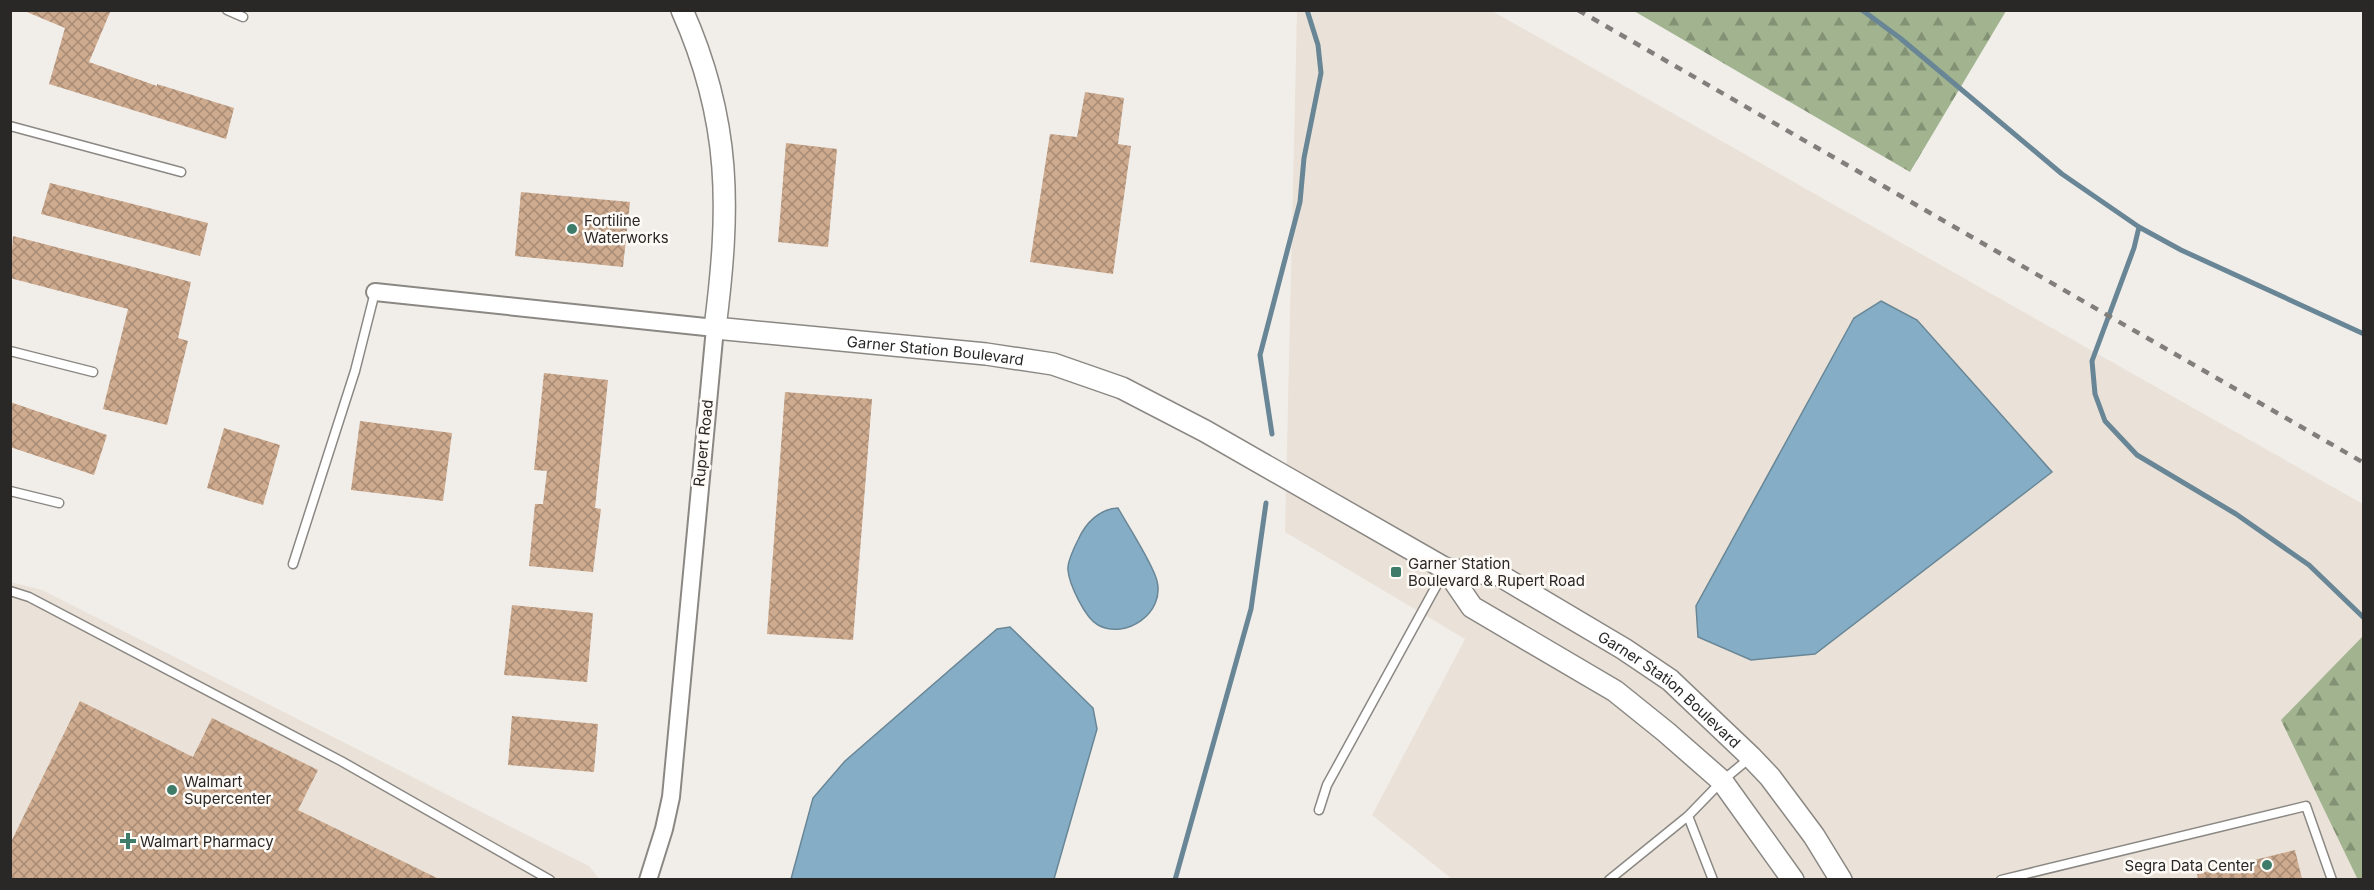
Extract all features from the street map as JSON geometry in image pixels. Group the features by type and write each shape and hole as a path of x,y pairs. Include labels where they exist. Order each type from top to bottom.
{"street":[{"name":"Rupert Road","path":"648,879 664,829 671,797 726,196 723,149 711,89 699,49 682,10"},
{"name":"Garner Station Boulevard","path":"375,292 986,354 1053,364 1122,388 1205,430 1446,569 1499,575 1624,649 1670,680 1770,777 1814,836 1841,879"},
{"name":"Garner Station Boulevard","path":"1446,569 1472,607 1615,691 1722,782 1793,879"}],"lane":[{"path":"227,10 243,17"},
{"path":"10,126 181,172"},
{"path":"293,564 355,371 375,292"},
{"path":"10,351 93,372"},
{"path":"10,491 59,503"},
{"path":"1319,810 1327,785 1446,569"},
{"path":"10,591 38,602 341,760 550,879"},
{"path":"1610,879 1688,816 1751,757"},
{"path":"2001,879 2306,806 2332,879"},
{"path":"1688,816 1713,879"}],"shaded area":[{"path":"1297,11 1492,11 2363,504 2363,879 1452,879 1372,815 1465,639 1285,532"},
{"path":"11,582 42,590 589,866 599,879 11,880"}],"green space":[{"path":"2006,10 1910,172 1634,11"},
{"path":"2363,636 2364,879 2358,880 2281,720"}],"water":[{"path":"1881,301 1917,320 2052,472 1815,654 1751,660 1698,637 1696,606 1854,318"},
{"path":"1118,508 1151,565 1157,581 1158,593 1149,613 1141,621 1120,629 1109,629 1093,621 1083,608 1071,584 1068,567 1076,543 1089,522 1105,511"},
{"path":"1010,627 1093,708 1097,729 1054,879 791,879 813,798 845,761 997,629"}],"building":[{"path":"22,10 111,10 89,62 157,86 157,84 234,108 226,139 49,84 65,28"},
{"path":"1085,92 1124,98 1118,144 1131,146 1113,274 1030,262 1050,134 1077,137"},
{"path":"786,143 837,149 828,247 778,242"},
{"path":"50,183 208,223 200,256 41,214"},
{"name":"Fortiline Waterworks","path":"521,192 630,202 623,267 515,256"},
{"path":"13,236 191,282 178,338 188,341 167,425 103,409 128,309 10,278"},
{"path":"544,373 608,380 595,508 601,509 593,572 529,566 535,504 543,504 547,471 534,470"},
{"path":"785,392 872,399 853,640 767,634"},
{"path":"10,402 107,435 94,475 10,447"},
{"path":"360,421 452,433 443,501 351,490"},
{"path":"224,428 280,445 263,505 207,488"},
{"path":"512,605 593,613 587,682 504,675"},
{"name":"Walmart Supercenter","path":"80,701 193,757 212,718 318,770 298,810 439,879 10,879 10,844"},
{"path":"512,716 598,724 594,772 508,765"},
{"name":"Segra Data Center","path":"2295,850 2302,879 2198,879 2197,874"}],"waterway":[{"path":"1272,434 1260,355 1300,202 1304,158 1321,73 1318,45 1307,10"},
{"path":"1862,10 1900,38 2062,174 2139,227 2181,250 2364,334"},
{"path":"2139,227 2134,248 2092,361 2095,394 2105,421 2137,455 2236,514 2309,565 2364,618"},
{"path":"1175,880 1251,609 1266,503"}],"railway":[{"path":"1578,10 2364,463"}],"place":[{"name":"Fortiline Waterworks","path":"572,229"},
{"name":"Garner Station Boulevard & Rupert Road","path":"1396,572"},
{"name":"Walmart Supercenter","path":"172,790"},
{"name":"Walmart Pharmacy","path":"128,841"},
{"name":"Segra Data Center","path":"2267,865"}]}
